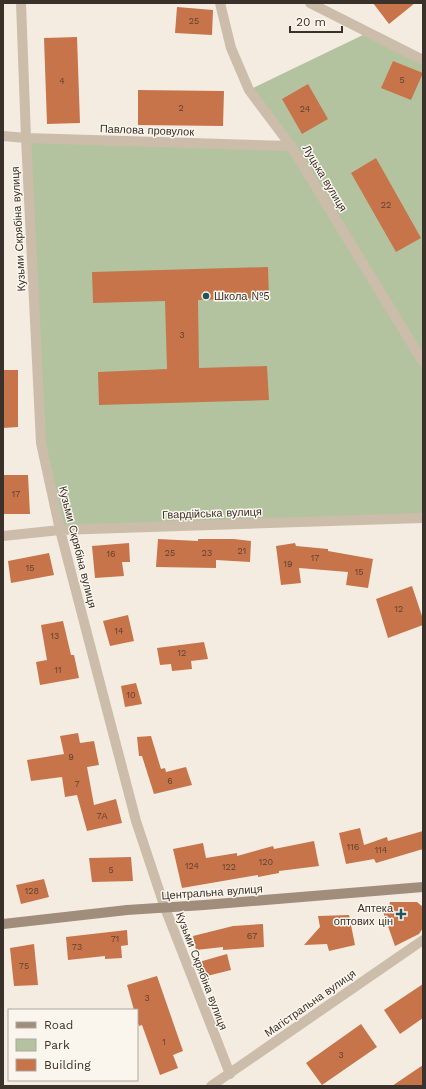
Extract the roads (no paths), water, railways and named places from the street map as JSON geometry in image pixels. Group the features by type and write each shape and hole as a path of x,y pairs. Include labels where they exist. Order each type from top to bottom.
{"main road":[{"name":"Центральна вулиця","path":"3,924 127,910 423,887"}],"street":[{"name":"Кузьми Скрябіна вулиця","path":"21,3 41,443 60,530 136,821 165,908 230,1074"},
{"name":"Луцька вулиця","path":"220,3 231,48 249,90 291,146 423,362"},
{"path":"310,3 423,60"},
{"name":"Павлова провулок","path":"3,136 26,138 291,146"},
{"name":"Гвардійська вулиця","path":"3,536 60,530 423,518"},
{"name":"Магістральна вулиця","path":"211,1086 423,940"}],"place":[{"name":"Школа №5","path":"206,296"},
{"name":"Аптека оптових цін","path":"401,914"}]}
